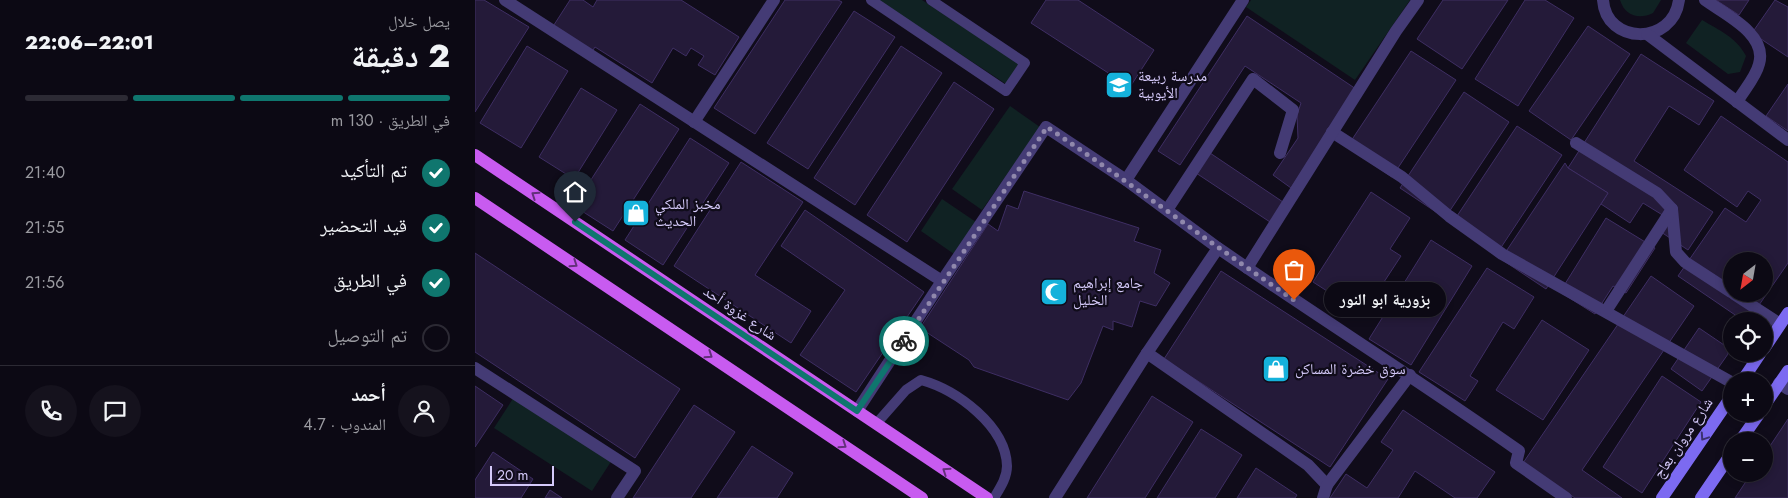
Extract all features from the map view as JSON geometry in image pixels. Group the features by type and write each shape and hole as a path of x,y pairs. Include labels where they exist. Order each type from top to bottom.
{"main road":[{"name":"شارع غزوة أحد","path":"475,155 987,498"},
{"path":"476,201 922,498"},
{"path":"1773,335 1788,313"},
{"path":"1773,397 1784,386 1788,371"},
{"name":"شارع مروان بعاج","path":"1662,498 1723,409"},
{"path":"1701,498 1723,466"}],"street":[{"path":"505,0 942,281"},
{"path":"694,122 774,0"},
{"path":"1126,180 1243,0"},
{"path":"1247,268 1417,0"},
{"path":"1603,0 1608,15 1615,24 1630,33 1647,34 1664,27 1670,21 1679,0"},
{"path":"1705,0 1745,29 1759,47 1759,64 1737,102"},
{"path":"1647,34 1788,140"},
{"path":"1167,210 1253,78 1293,110 1280,154"},
{"path":"857,411 942,281 1047,127 1126,180 1247,268 1355,342 1411,375 1519,451 1517,463 1566,498"},
{"path":"1332,132 1402,178 1449,216 1502,254 1723,377"},
{"path":"1576,144 1657,193 1672,210 1676,252 1685,262 1723,287"},
{"path":"1606,311 1672,210"},
{"path":"1055,498 1147,353 1218,248"},
{"path":"1747,302 1780,324"},
{"path":"1147,353 1308,465 1327,485"},
{"path":"475,368 635,471 617,498"},
{"path":"1323,498 1327,485 1411,375"}],"lane":[{"path":"871,0 1007,91 1025,63 931,0"},
{"path":"876,424 906,390 921,380 935,384 954,395 992,425 1004,447 1007,466 1005,478 994,498"}],"shaded area":[{"path":"878,0 922,0 1019,64 1006,84"},
{"path":"1251,0 1410,0 1355,80 1246,7"},
{"path":"1620,0 1661,0 1653,13 1638,16 1625,10"},
{"path":"1702,20 1738,44 1746,56 1740,72 1728,74 1686,43"},
{"path":"1010,106 1040,127 982,210 952,189"},
{"path":"942,199 976,222 954,254 921,231"},
{"path":"514,397 612,460 592,491 494,428"}],"building":[{"path":"475,0 484,0 529,27 475,112"},
{"path":"570,0 583,0 593,7 597,0 681,0 739,37 715,75 698,65 704,56 691,48 686,56 673,48 652,83 595,47 591,53 552,28"},
{"path":"785,0 838,0 842,2 755,134 714,108"},
{"path":"1046,0 1078,0 1154,50 1130,87 1031,23"},
{"path":"1443,0 1508,0 1462,69 1417,39"},
{"path":"1525,0 1545,0 1574,18 1518,106 1475,79"},
{"path":"1716,0 1749,0 1739,15"},
{"path":"1775,0 1788,7 1788,57 1752,33"},
{"path":"854,11 895,37 808,169 767,143"},
{"path":"1247,16 1356,89 1291,188 1273,175 1298,138 1297,115 1301,103 1245,66 1180,165 1158,151"},
{"path":"1588,26 1630,54 1571,140 1529,111"},
{"path":"527,46 568,71 521,148 480,123"},
{"path":"901,46 942,73 855,205 814,178"},
{"path":"1411,51 1456,80 1392,177 1347,147"},
{"path":"1641,54 1714,101 1699,125 1669,106 1634,161 1713,212 1688,250 1661,232 1669,219 1643,203 1630,223 1601,204 1608,193 1568,168"},
{"path":"954,82 994,109 907,242 867,215"},
{"path":"1788,84 1788,131 1766,116"},
{"path":"581,88 617,110 574,179 539,157"},
{"path":"1464,92 1509,122 1445,218 1400,188"},
{"path":"640,104 679,129 613,231 574,206"},
{"path":"1721,116 1788,162 1788,263 1773,285 1773,252 1723,252 1723,302 1761,302 1754,312 1731,312 1678,276 1725,208 1746,222 1761,200 1748,191 1737,207 1684,170"},
{"path":"1517,126 1562,155 1498,252 1453,222"},
{"path":"690,138 729,163 663,265 625,240"},
{"path":"1210,153 1283,202 1270,222 1196,173"},
{"path":"741,162 803,202 755,275 811,311 791,343 674,266"},
{"path":"1565,163 1568,168 1608,193 1546,289 1501,259"},
{"name":"جامع إبراهيم الخليل","path":"1024,191 1139,228 1134,241 1161,250 1154,273 1170,283 1156,306 1140,301 1132,327 1113,321 1113,330 1103,326 1081,383 1068,400 974,367 969,360 920,328 988,224 998,231 1007,205 1018,209"},
{"path":"1371,192 1410,218 1390,249 1401,256 1363,314 1313,282"},
{"path":"805,210 924,292 856,392 800,355 845,290 781,246"},
{"path":"1606,218 1655,248 1626,293 1613,286 1595,314 1560,292"},
{"path":"1431,240 1472,266 1411,365 1369,339"},
{"path":"475,253 680,389 635,458 475,352"},
{"path":"1487,268 1534,297 1514,329 1503,322 1470,376 1478,381 1465,401 1419,372"},
{"name":"سوق خضرة المساكن","path":"1221,271 1388,379 1330,467 1164,359"},
{"path":"1651,276 1694,306 1582,470 1622,498 1575,498 1523,463"},
{"path":"1542,320 1589,350 1543,420 1496,390"},
{"path":"1699,328 1723,344 1723,361 1702,391 1671,369"},
{"path":"1662,376 1701,402 1642,493 1603,467"},
{"path":"475,386 503,405 475,447"},
{"path":"1152,396 1193,422 1145,498 1087,498"},
{"path":"694,405 735,432 691,498 633,498"},
{"path":"1403,410 1495,472 1477,498 1455,498 1415,471 1398,498 1330,498 1346,474 1367,488 1393,450 1381,442"},
{"path":"1788,419 1788,498 1735,498 1746,482 1773,482 1773,442"},
{"path":"1201,429 1242,455 1215,498 1157,498"},
{"path":"752,446 793,473 777,498 717,498"},
{"path":"493,452 533,479 521,498 475,498 475,480"},
{"path":"1256,468 1297,495 1295,498 1237,498"},
{"path":"550,490 562,498 545,498"}],"way so far":[{"path":"904,341 942,281 1047,127 1126,180 1218,248 1294,300"}],"place":[{"name":"مدرسة ربيعة الأيوبية","path":"1119,85"},
{"name":"مخبز الملكي الحديث","path":"636,213"},
{"name":"جامع إبراهيم الخليل","path":"1054,292"},
{"name":"بزورية ابو النور","path":"1294,300"},
{"name":"سوق خضرة المساكن","path":"1276,369"}],"route":[{"path":"575,222 857,411 904,341"}]}
